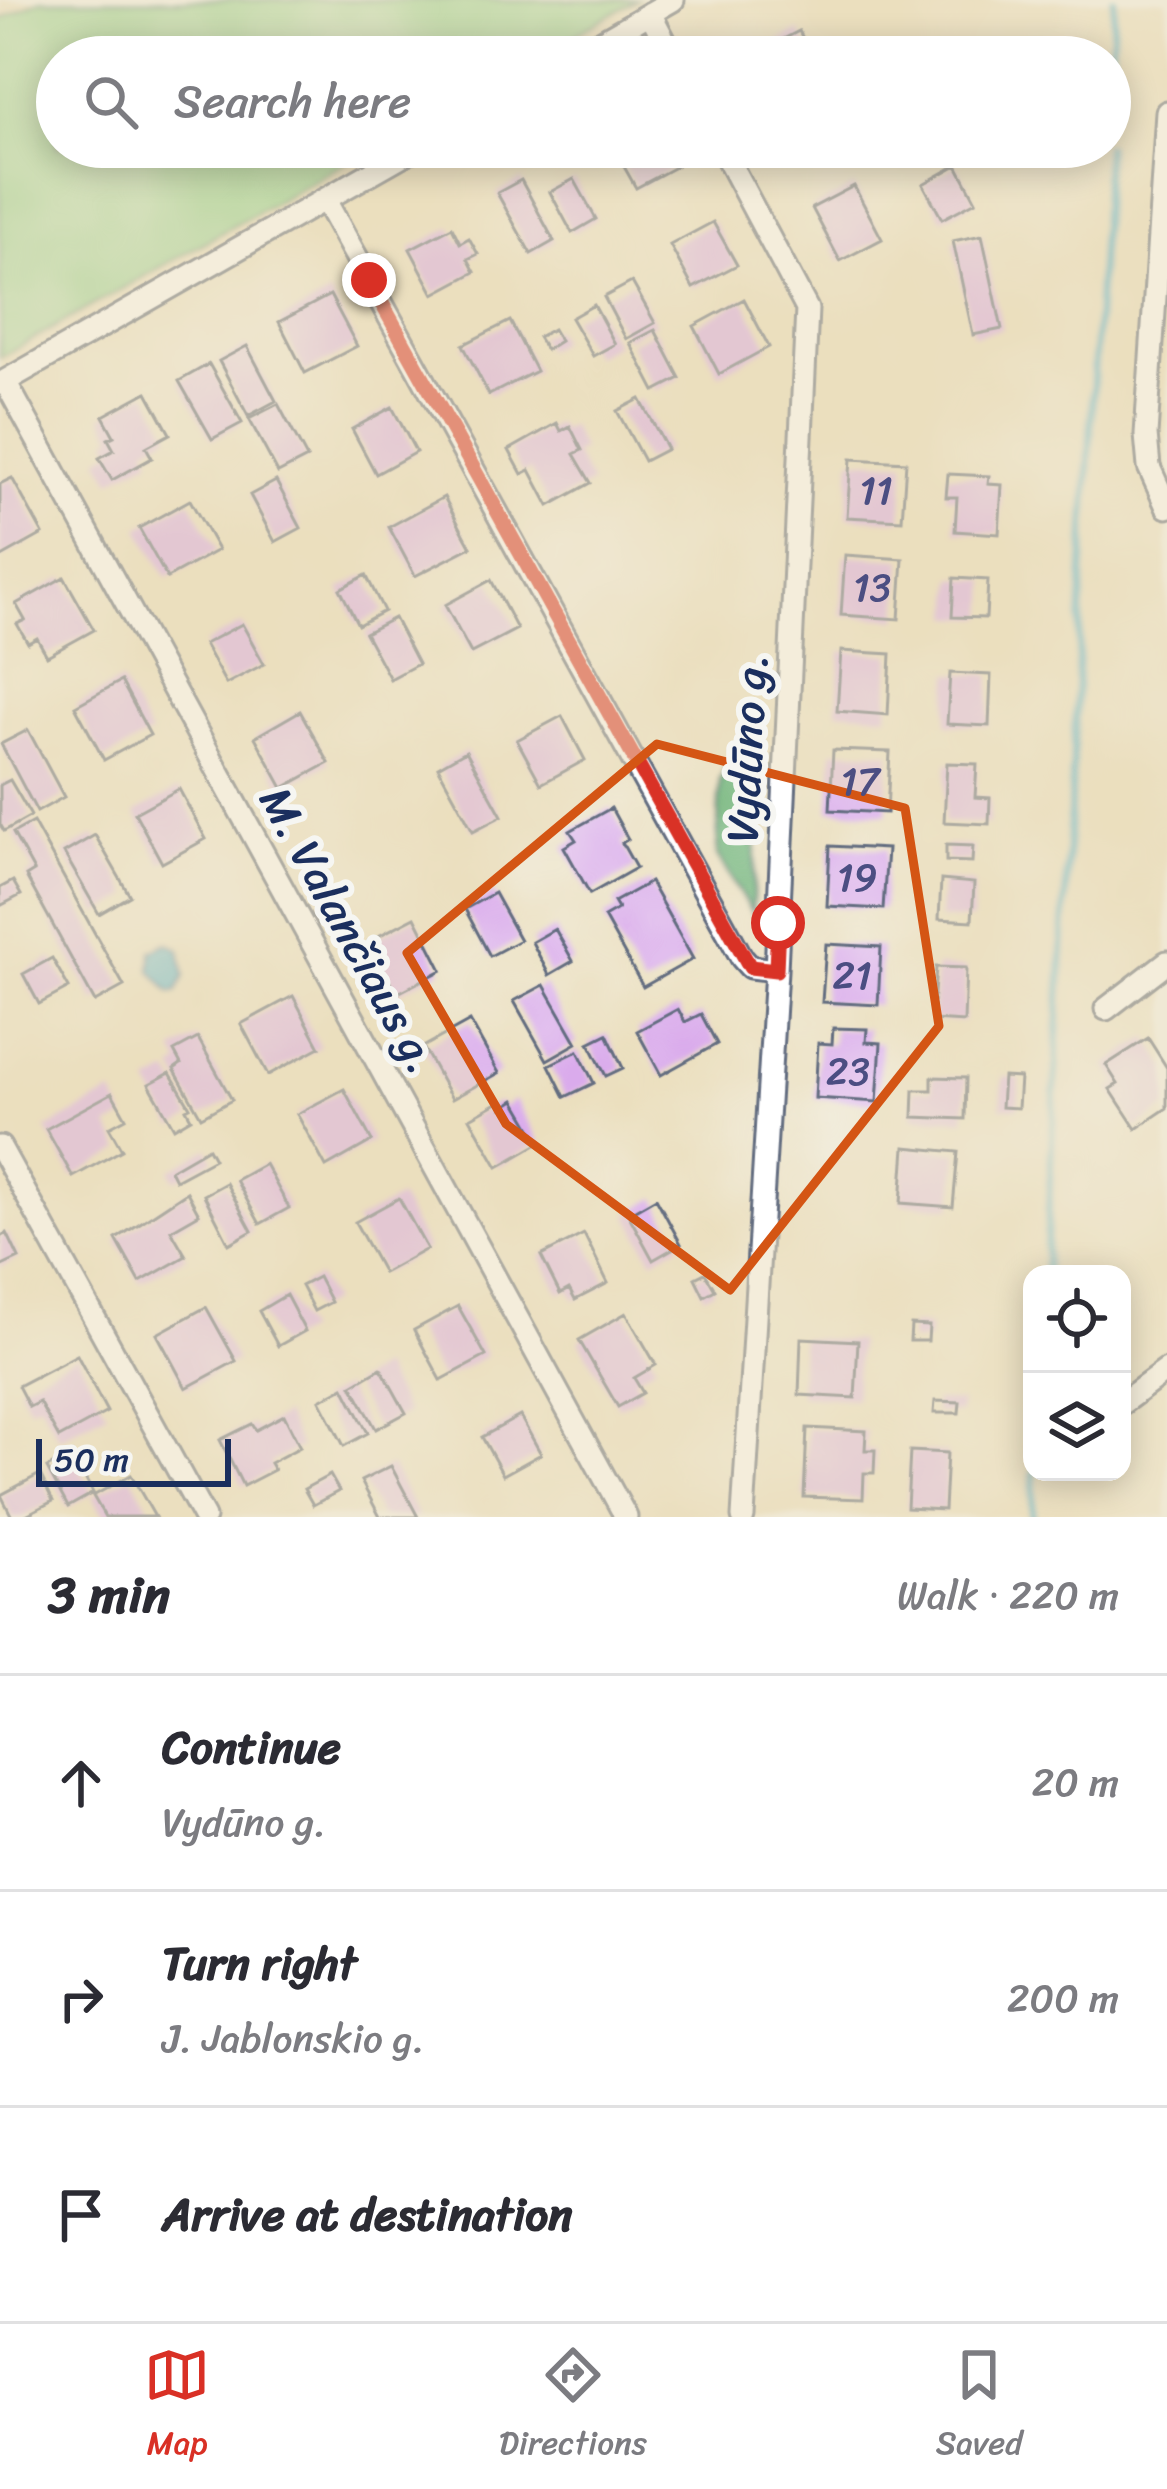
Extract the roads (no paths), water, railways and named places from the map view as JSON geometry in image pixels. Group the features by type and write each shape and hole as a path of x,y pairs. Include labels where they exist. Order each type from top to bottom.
{"street":[{"path":"610,36 674,0"},
{"path":"650,13 663,36"},
{"path":"1167,112 1146,435 1149,467 1167,507"},
{"path":"2,383 381,168"},
{"name":"Vydūno g.","path":"732,168 807,309 776,970 743,1517"},
{"path":"325,200 742,958 750,967 776,970"},
{"name":"M. Valančiaus g.","path":"2,383 626,1517"},
{"path":"1106,1009 1167,962"},
{"path":"0,1147 204,1517"},
{"path":"1131,1396 1167,1370"}],"water":[{"path":"167,943 180,949 185,976 177,992 170,992 151,971 152,951"}],"waterway":[{"path":"1112,36 1114,0"},
{"path":"1045,1265 1105,168"},
{"path":"1032,1517 1034,1481"}]}
